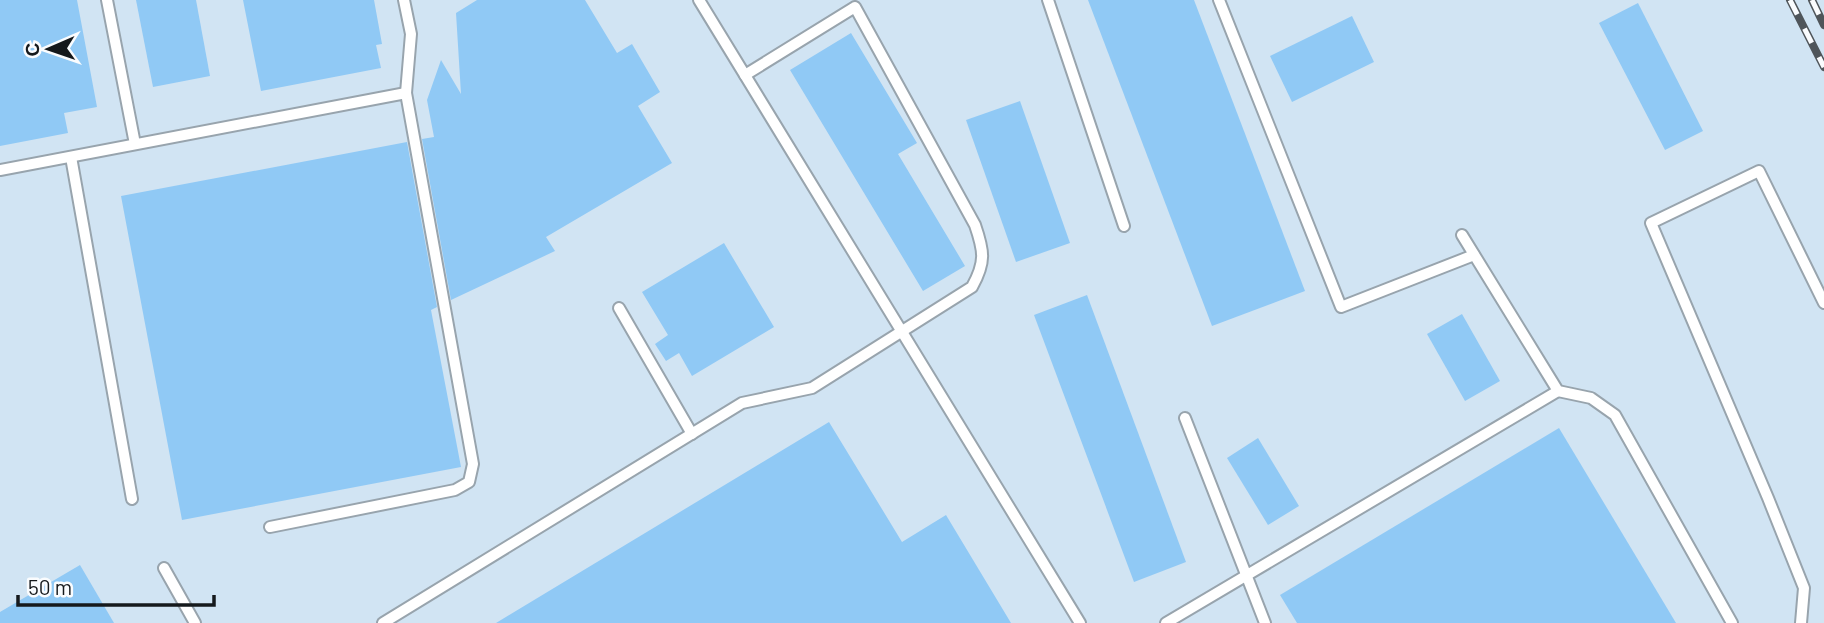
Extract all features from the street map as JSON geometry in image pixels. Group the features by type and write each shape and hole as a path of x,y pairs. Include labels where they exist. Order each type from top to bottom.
{"lane":[{"path":"107,0 135,144"},
{"path":"270,527 455,490 469,482 473,464 406,93 411,34 404,0"},
{"path":"699,0 1080,623"},
{"path":"1048,0 1124,226"},
{"path":"1219,0 1341,307 1474,255"},
{"path":"383,623 742,403 812,388 972,287 982,269 982,247 975,225 855,8 744,75"},
{"path":"0,170 406,93"},
{"path":"71,157 132,499"},
{"path":"1801,623 1804,588 1651,223 1759,171 1824,303"},
{"path":"1462,235 1558,391"},
{"path":"619,308 692,434"},
{"path":"1166,623 1558,391 1591,398 1615,415 1731,623"},
{"path":"1185,418 1265,623"},
{"path":"164,568 195,623"}],"shaded area":[{"path":"0,0 1824,0 1824,623 0,623"}],"building":[{"path":"0,0 77,0 97,107 64,113 68,133 0,146"},
{"path":"136,0 196,0 210,76 153,87"},
{"path":"243,0 374,0 382,44 376,45 381,68 261,91"},
{"path":"477,0 585,0 617,53 632,44 660,92 638,106 672,163 546,237 555,251 451,300 422,139 434,137 427,100 441,60 461,94 456,13"},
{"path":"1088,0 1194,0 1305,291 1212,326"},
{"path":"1638,3 1703,131 1665,150 1599,23"},
{"path":"1352,16 1374,62 1292,102 1270,56"},
{"path":"851,33 917,143 898,154 965,266 923,291 790,70"},
{"path":"1020,101 1070,243 1016,262 966,120"},
{"path":"407,142 437,307 431,310 461,467 182,520 121,196"},
{"path":"724,243 774,327 692,376 679,353 666,361 655,344 668,335 642,292"},
{"path":"1087,295 1186,562 1134,582 1034,315"},
{"path":"1462,314 1500,381 1465,401 1427,334"},
{"path":"829,422 902,542 946,515 1011,623 496,623"},
{"path":"1559,428 1676,623 1297,623 1280,595"},
{"path":"1258,438 1299,506 1268,525 1227,458"},
{"path":"80,565 114,623 0,623 0,612"}],"railway":[{"path":"1790,0 1824,67"},
{"path":"1812,0 1824,25"}]}
